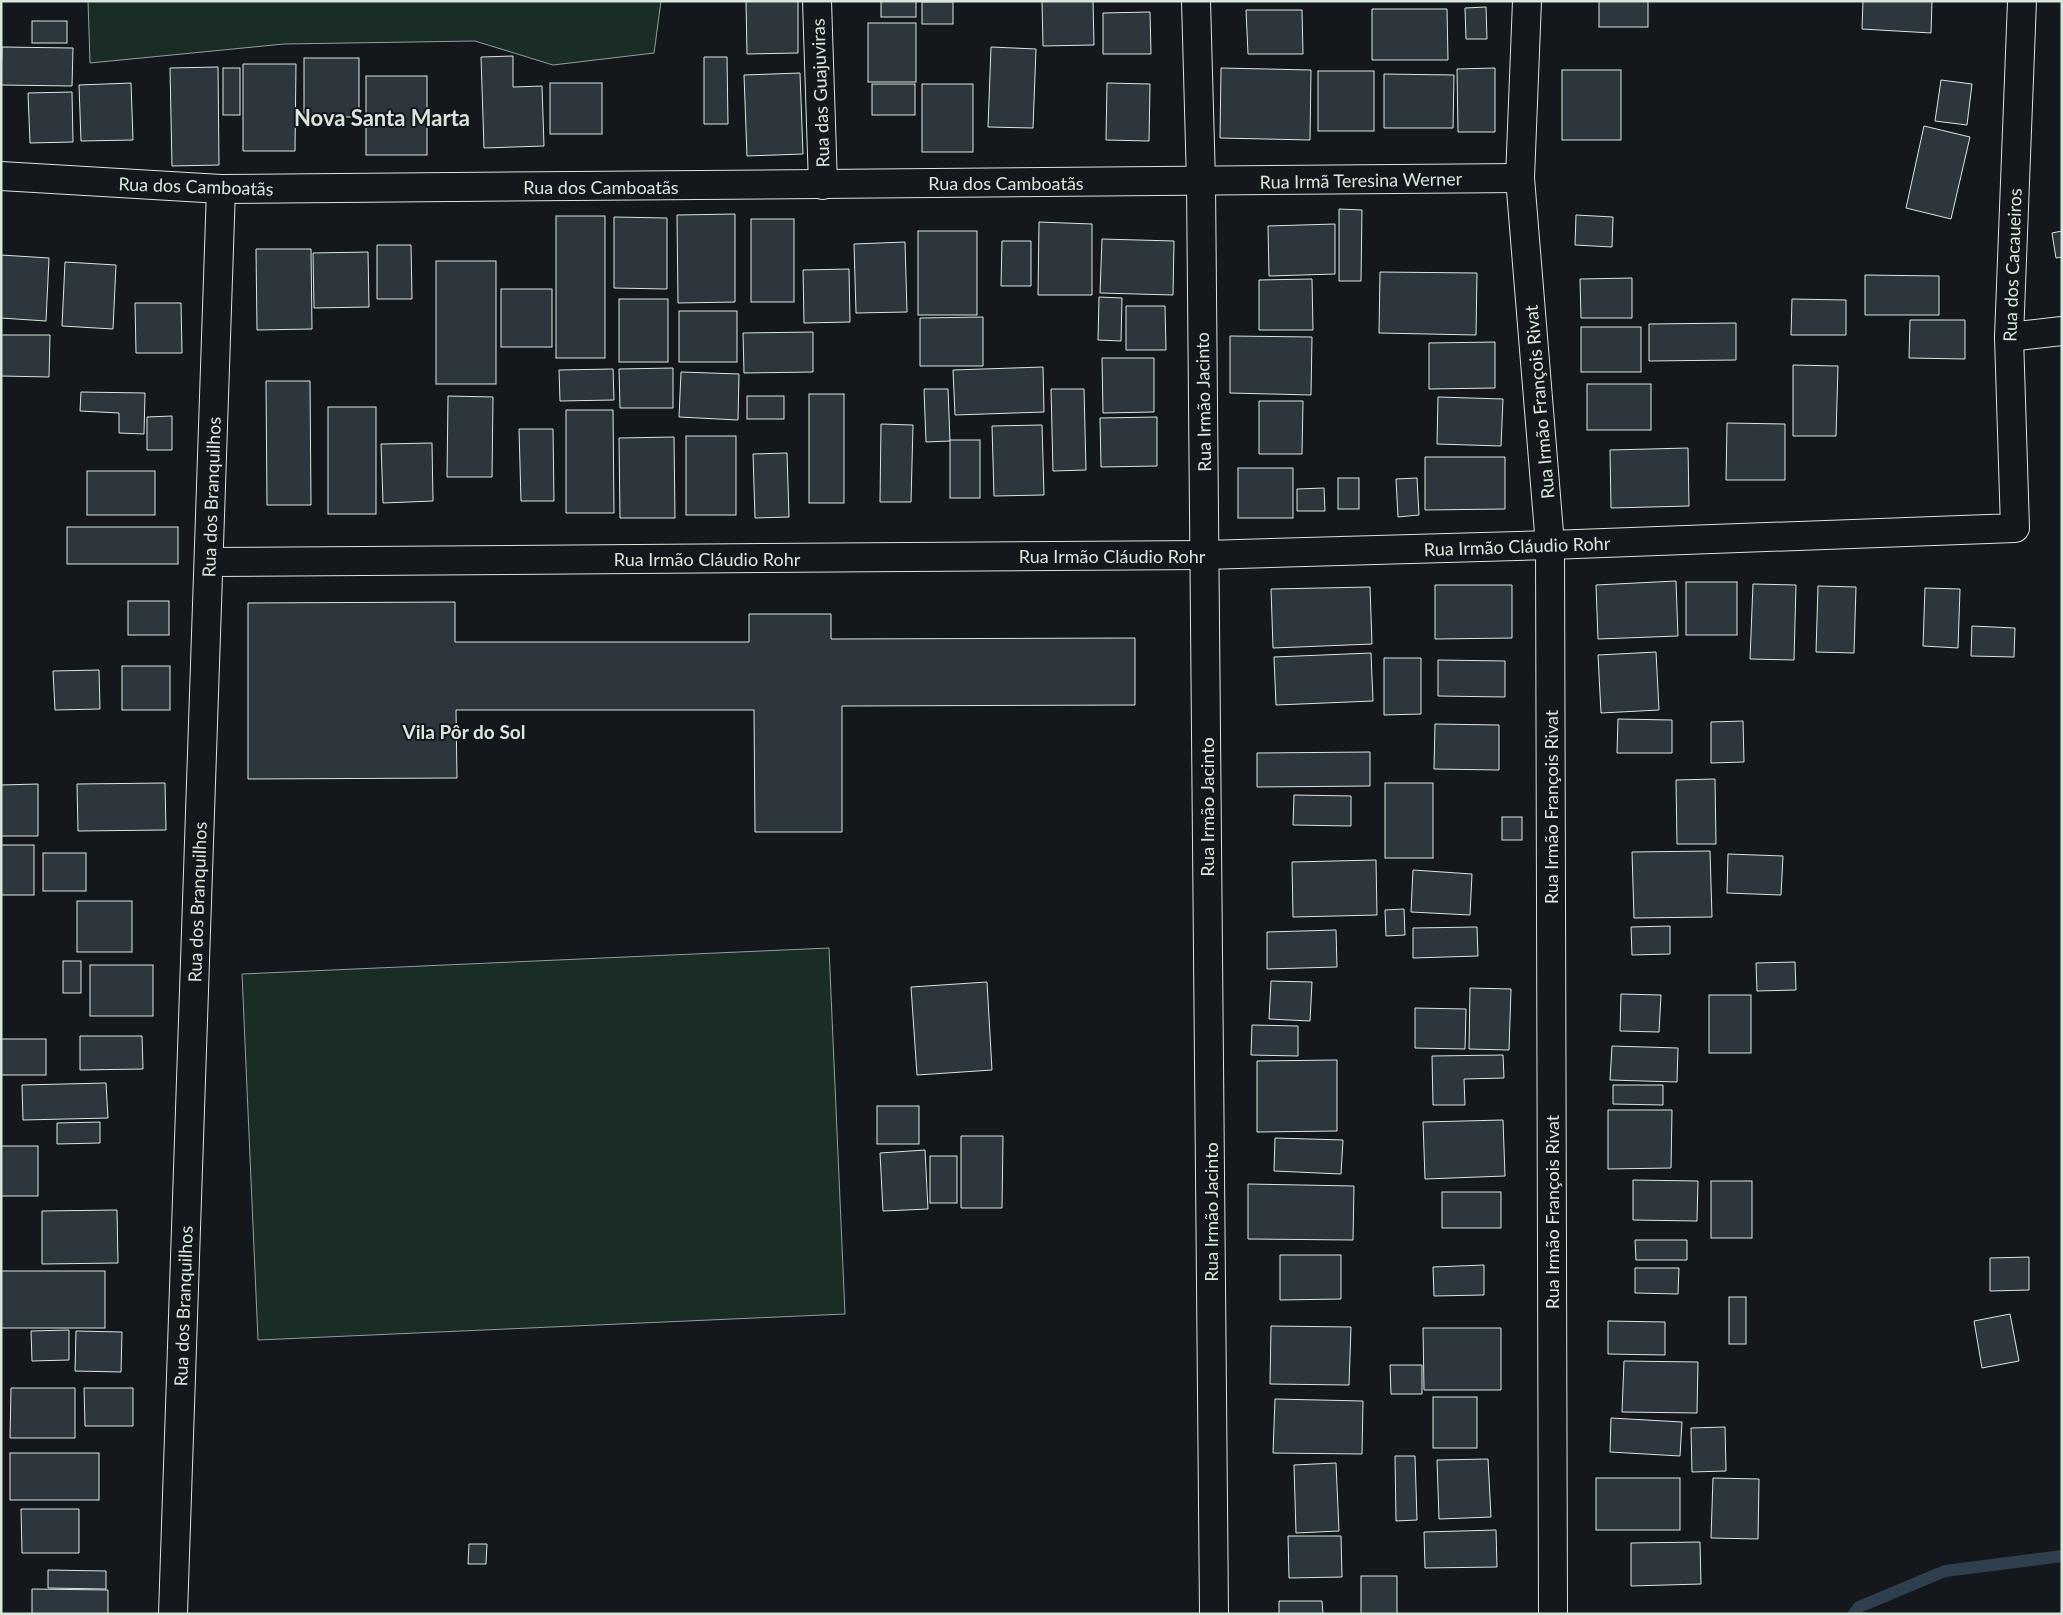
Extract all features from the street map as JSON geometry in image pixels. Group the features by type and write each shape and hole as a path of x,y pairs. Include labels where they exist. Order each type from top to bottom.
{"street":[{"name":"Rua das Guajuviras","path":"817,1 823,185"},
{"name":"Rua Irmão Jacinto","path":"1196,1 1201,182 1214,1614"},
{"name":"Rua Irmão François Rivat","path":"1527,1 1520,178 1550,545 1553,1614"},
{"name":"Rua dos Cacaueiros","path":"2015,528 2008,338 2022,1"},
{"name":"Rua dos Camboatãs","path":"1,176 221,190 1201,182"},
{"name":"Rua Irmã Teresina Werner","path":"1201,182 1520,178"},
{"name":"Rua dos Branquilhos","path":"173,1614 221,190"},
{"path":"2008,338 2062,331"},
{"name":"Rua Irmão Cláudio Rohr","path":"209,562 1205,555 2015,528"}],"green space":[{"path":"88,1 661,1 654,53 553,65 475,41 284,44 90,63"},
{"path":"829,948 845,1314 258,1340 242,974"}],"building":[{"path":"746,1 798,1 798,53 747,54"},
{"path":"881,1 916,1 916,17 881,17"},
{"path":"1042,1 1093,1 1094,45 1043,46"},
{"path":"1599,1 1648,1 1648,27 1599,27"},
{"path":"1863,1 1932,1 1931,33 1862,29"},
{"path":"922,2 953,2 953,24 922,24"},
{"path":"1486,7 1487,39 1466,39 1465,8"},
{"path":"1372,9 1447,9 1448,60 1372,60"},
{"path":"1246,10 1302,10 1303,54 1248,54"},
{"path":"1150,12 1151,54 1103,54 1103,13"},
{"path":"32,21 67,21 67,43 32,43"},
{"path":"868,23 916,23 916,82 868,82"},
{"path":"2,47 73,48 72,86 1,85"},
{"path":"991,47 1036,49 1033,128 988,127"},
{"path":"513,56 513,87 542,86 544,146 484,148 481,57"},
{"path":"704,57 727,57 728,124 704,124"},
{"path":"304,58 359,58 359,117 304,117"},
{"path":"243,64 296,64 295,151 243,151"},
{"path":"218,67 219,165 172,166 170,68"},
{"path":"223,68 240,68 240,115 223,115"},
{"path":"1221,68 1311,70 1310,140 1220,138"},
{"path":"1495,68 1495,132 1458,132 1457,69"},
{"path":"1562,70 1621,70 1621,140 1562,140"},
{"path":"1318,71 1374,71 1374,131 1318,131"},
{"path":"800,73 803,154 747,156 744,75"},
{"path":"1384,74 1454,75 1453,128 1384,128"},
{"path":"366,76 427,76 427,155 366,155"},
{"path":"1941,80 1972,84 1967,125 1935,121"},
{"path":"131,83 133,140 81,141 79,85"},
{"path":"550,83 602,83 602,134 550,134"},
{"path":"1107,83 1150,84 1149,141 1106,140"},
{"path":"872,84 915,84 915,115 872,115"},
{"path":"922,84 973,84 973,152 922,152"},
{"path":"72,92 73,142 30,143 28,93"},
{"path":"1924,126 1970,137 1951,219 1906,208"},
{"path":"1339,209 1362,210 1361,281 1339,281"},
{"path":"735,214 735,302 678,303 677,215"},
{"path":"1576,215 1613,217 1612,247 1575,245"},
{"path":"556,216 605,216 605,358 556,358"},
{"path":"614,217 667,218 667,289 614,288"},
{"path":"751,219 794,219 794,302 751,302"},
{"path":"1039,222 1092,224 1092,295 1038,295"},
{"path":"1335,224 1335,274 1269,276 1268,226"},
{"path":"918,231 977,231 977,315 918,315"},
{"path":"2062,231 2062,257 2056,258 2052,233"},
{"path":"1102,239 1174,241 1173,295 1100,293"},
{"path":"1002,241 1031,241 1031,286 1001,286"},
{"path":"905,242 907,312 856,313 854,244"},
{"path":"377,245 411,245 412,299 377,299"},
{"path":"256,249 311,249 312,329 257,330"},
{"path":"368,252 369,307 314,308 313,253"},
{"path":"1,255 49,258 46,321 1,318"},
{"path":"436,261 496,261 496,384 436,384"},
{"path":"65,262 116,265 113,329 62,326"},
{"path":"849,269 850,322 804,323 803,270"},
{"path":"1380,272 1477,273 1476,335 1379,333"},
{"path":"1865,275 1939,276 1939,315 1865,315"},
{"path":"1632,278 1632,318 1581,318 1580,279"},
{"path":"1312,279 1313,330 1259,330 1259,280"},
{"path":"501,289 552,289 552,347 501,347"},
{"path":"1099,297 1122,298 1121,341 1098,340"},
{"path":"619,299 668,299 668,362 619,362"},
{"path":"1792,299 1846,300 1846,335 1791,335"},
{"path":"135,303 181,303 182,353 136,353"},
{"path":"1126,306 1165,306 1166,350 1126,350"},
{"path":"679,311 737,311 737,362 679,362"},
{"path":"983,317 983,366 920,366 920,318"},
{"path":"1910,320 1965,320 1965,359 1909,358"},
{"path":"1736,323 1736,360 1649,361 1649,324"},
{"path":"1581,327 1641,327 1641,372 1581,372"},
{"path":"813,332 813,372 744,373 743,333"},
{"path":"1,335 50,335 49,377 1,376"},
{"path":"1230,336 1312,337 1311,395 1230,393"},
{"path":"1495,342 1495,388 1429,389 1429,343"},
{"path":"1102,358 1154,358 1154,412 1103,413"},
{"path":"1793,365 1838,366 1836,436 1793,436"},
{"path":"1043,367 1044,412 955,415 953,370"},
{"path":"673,368 673,408 620,408 619,369"},
{"path":"613,369 614,400 560,401 559,370"},
{"path":"681,372 739,374 738,420 679,417"},
{"path":"266,381 310,381 311,505 267,505"},
{"path":"1587,384 1651,384 1651,430 1587,430"},
{"path":"924,389 948,389 950,441 926,442"},
{"path":"1051,389 1084,389 1086,470 1053,471"},
{"path":"81,392 145,393 144,434 119,433 119,413 80,411"},
{"path":"809,394 844,394 844,503 809,503"},
{"path":"448,396 493,397 492,477 447,477"},
{"path":"747,396 784,396 784,419 747,419"},
{"path":"1438,397 1503,399 1501,446 1437,444"},
{"path":"1259,401 1303,401 1302,454 1259,454"},
{"path":"328,407 376,407 376,514 328,514"},
{"path":"566,410 613,410 614,513 566,513"},
{"path":"172,416 172,450 147,450 147,417"},
{"path":"1157,417 1157,466 1101,467 1100,418"},
{"path":"1727,423 1785,424 1785,480 1726,480"},
{"path":"881,424 913,425 911,502 880,502"},
{"path":"1042,425 1044,495 994,496 992,426"},
{"path":"519,429 553,429 554,501 521,501"},
{"path":"686,436 736,436 736,515 686,515"},
{"path":"674,437 675,518 620,518 619,438"},
{"path":"950,440 980,440 980,498 950,498"},
{"path":"432,443 433,501 383,503 381,444"},
{"path":"1688,448 1689,506 1611,508 1610,450"},
{"path":"787,453 789,517 755,518 753,454"},
{"path":"1425,457 1505,457 1505,509 1425,510"},
{"path":"1238,468 1293,468 1293,518 1238,518"},
{"path":"87,471 155,471 155,515 87,515"},
{"path":"1338,478 1359,478 1359,509 1338,509"},
{"path":"1417,478 1419,515 1398,517 1396,479"},
{"path":"1324,488 1325,511 1297,511 1297,489"},
{"path":"67,527 178,527 178,564 67,564"},
{"path":"1676,581 1678,636 1598,639 1596,585"},
{"path":"1686,582 1737,582 1737,635 1686,635"},
{"path":"1753,584 1796,585 1794,660 1750,659"},
{"path":"1435,585 1512,585 1512,638 1435,639"},
{"path":"1818,586 1856,587 1854,653 1816,652"},
{"path":"1370,587 1372,644 1273,648 1271,589"},
{"path":"1925,588 1960,589 1958,648 1923,646"},
{"path":"128,601 169,601 169,635 128,635"},
{"path":"455,602 455,642 749,642 749,614 831,614 831,639 1135,638 1135,705 842,706 842,832 755,832 754,710 456,710 457,778 248,779 248,603"},
{"path":"1972,626 2015,628 2014,657 1971,656"},
{"path":"1656,652 1659,710 1601,713 1598,655"},
{"path":"1371,653 1373,701 1276,705 1274,657"},
{"path":"1384,658 1421,658 1421,714 1384,715"},
{"path":"1438,660 1505,661 1505,697 1438,696"},
{"path":"122,666 170,666 170,710 122,710"},
{"path":"99,670 100,709 55,710 53,671"},
{"path":"1618,719 1672,720 1672,753 1617,753"},
{"path":"1743,721 1744,762 1711,763 1711,722"},
{"path":"1435,724 1499,725 1499,770 1434,769"},
{"path":"1370,752 1370,786 1257,787 1257,753"},
{"path":"1715,779 1716,844 1677,844 1676,780"},
{"path":"165,783 166,830 78,831 77,784"},
{"path":"1385,783 1433,783 1433,858 1385,858"},
{"path":"38,784 38,836 1,836 1,785"},
{"path":"1294,795 1351,796 1351,826 1293,825"},
{"path":"1502,817 1522,817 1522,840 1502,840"},
{"path":"1,845 34,845 34,895 1,895"},
{"path":"1710,851 1712,917 1634,918 1632,852"},
{"path":"43,853 86,853 86,891 43,891"},
{"path":"1728,854 1783,856 1781,895 1727,893"},
{"path":"1376,860 1377,915 1293,917 1292,862"},
{"path":"1413,870 1472,874 1470,915 1411,912"},
{"path":"77,901 132,901 132,952 77,952"},
{"path":"1404,909 1405,935 1386,936 1385,910"},
{"path":"1670,926 1670,954 1632,955 1631,927"},
{"path":"1477,927 1478,956 1413,958 1413,928"},
{"path":"1336,930 1337,967 1267,969 1267,932"},
{"path":"63,961 81,961 81,993 63,993"},
{"path":"1795,962 1796,990 1757,991 1756,963"},
{"path":"90,965 153,965 153,1016 90,1016"},
{"path":"1271,981 1312,982 1310,1021 1269,1019"},
{"path":"987,982 992,1070 917,1075 911,987"},
{"path":"1470,988 1511,989 1509,1050 1469,1049"},
{"path":"1621,994 1661,995 1659,1032 1620,1031"},
{"path":"1709,995 1751,995 1751,1053 1709,1053"},
{"path":"1415,1008 1466,1009 1465,1049 1415,1048"},
{"path":"1252,1025 1298,1026 1298,1056 1251,1055"},
{"path":"80,1036 142,1036 143,1069 80,1070"},
{"path":"1,1039 46,1039 46,1075 1,1075"},
{"path":"1612,1046 1678,1048 1677,1082 1610,1080"},
{"path":"1503,1055 1504,1078 1464,1079 1465,1105 1433,1105 1432,1056"},
{"path":"1337,1060 1337,1131 1257,1132 1257,1061"},
{"path":"106,1083 108,1118 23,1120 22,1085"},
{"path":"1613,1085 1663,1085 1663,1105 1613,1104"},
{"path":"877,1106 919,1106 919,1144 877,1144"},
{"path":"1608,1110 1672,1110 1671,1168 1608,1169"},
{"path":"1503,1120 1505,1176 1425,1179 1423,1122"},
{"path":"100,1122 100,1143 57,1144 57,1123"},
{"path":"961,1136 1003,1136 1002,1208 961,1208"},
{"path":"1275,1138 1343,1140 1341,1174 1274,1171"},
{"path":"1,1146 38,1146 38,1196 1,1196"},
{"path":"925,1150 928,1209 883,1211 880,1153"},
{"path":"930,1156 957,1156 957,1203 930,1203"},
{"path":"1633,1180 1698,1181 1697,1221 1633,1220"},
{"path":"1711,1181 1752,1181 1752,1238 1711,1238"},
{"path":"1248,1184 1354,1186 1353,1240 1248,1239"},
{"path":"1442,1192 1501,1192 1501,1228 1442,1228"},
{"path":"117,1210 118,1263 42,1264 42,1211"},
{"path":"1635,1240 1687,1240 1687,1260 1636,1260"},
{"path":"1280,1255 1341,1255 1341,1299 1280,1300"},
{"path":"2029,1257 2029,1290 1990,1291 1990,1258"},
{"path":"1484,1265 1484,1295 1434,1296 1433,1267"},
{"path":"1635,1268 1679,1268 1678,1294 1635,1293"},
{"path":"1,1271 105,1271 105,1328 1,1328"},
{"path":"1729,1297 1746,1297 1746,1344 1729,1344"},
{"path":"2010,1314 2019,1361 1982,1368 1974,1321"},
{"path":"1608,1321 1665,1322 1665,1355 1608,1354"},
{"path":"1271,1326 1351,1327 1349,1385 1270,1384"},
{"path":"1423,1328 1501,1328 1501,1390 1424,1390"},
{"path":"69,1330 69,1360 32,1361 31,1331"},
{"path":"76,1331 122,1332 121,1372 75,1371"},
{"path":"1624,1361 1698,1362 1697,1413 1622,1412"},
{"path":"1390,1365 1422,1365 1422,1394 1391,1394"},
{"path":"11,1388 75,1388 75,1438 10,1438"},
{"path":"84,1388 133,1388 133,1426 85,1426"},
{"path":"1433,1397 1477,1397 1477,1448 1433,1448"},
{"path":"1275,1399 1363,1401 1362,1454 1273,1453"},
{"path":"1611,1418 1682,1422 1680,1456 1610,1452"},
{"path":"1725,1427 1726,1471 1692,1472 1691,1428"},
{"path":"10,1453 99,1453 99,1500 10,1500"},
{"path":"1395,1456 1415,1456 1417,1520 1396,1521"},
{"path":"1488,1459 1491,1517 1439,1519 1437,1460"},
{"path":"1336,1463 1339,1531 1296,1533 1294,1465"},
{"path":"1596,1478 1680,1478 1680,1530 1596,1530"},
{"path":"1713,1478 1759,1479 1758,1539 1711,1538"},
{"path":"21,1509 79,1509 79,1553 22,1553"},
{"path":"1496,1530 1497,1567 1425,1568 1424,1532"},
{"path":"1288,1536 1341,1536 1342,1577 1289,1578"},
{"path":"1700,1542 1701,1584 1631,1586 1631,1543"},
{"path":"469,1544 487,1544 486,1564 468,1564"},
{"path":"48,1570 106,1571 106,1589 48,1588"},
{"path":"1361,1576 1397,1576 1397,1614 1361,1614"},
{"path":"32,1589 108,1590 108,1614 32,1614"},
{"path":"1279,1601 1322,1601 1323,1614 1279,1614"}],"waterway":[{"path":"1854,1614 1859,1607 1945,1571 2062,1556"}],"district":[{"name":"Nova Santa Marta","path":"382,117"},
{"name":"Vila Pôr do Sol","path":"464,731"}]}
